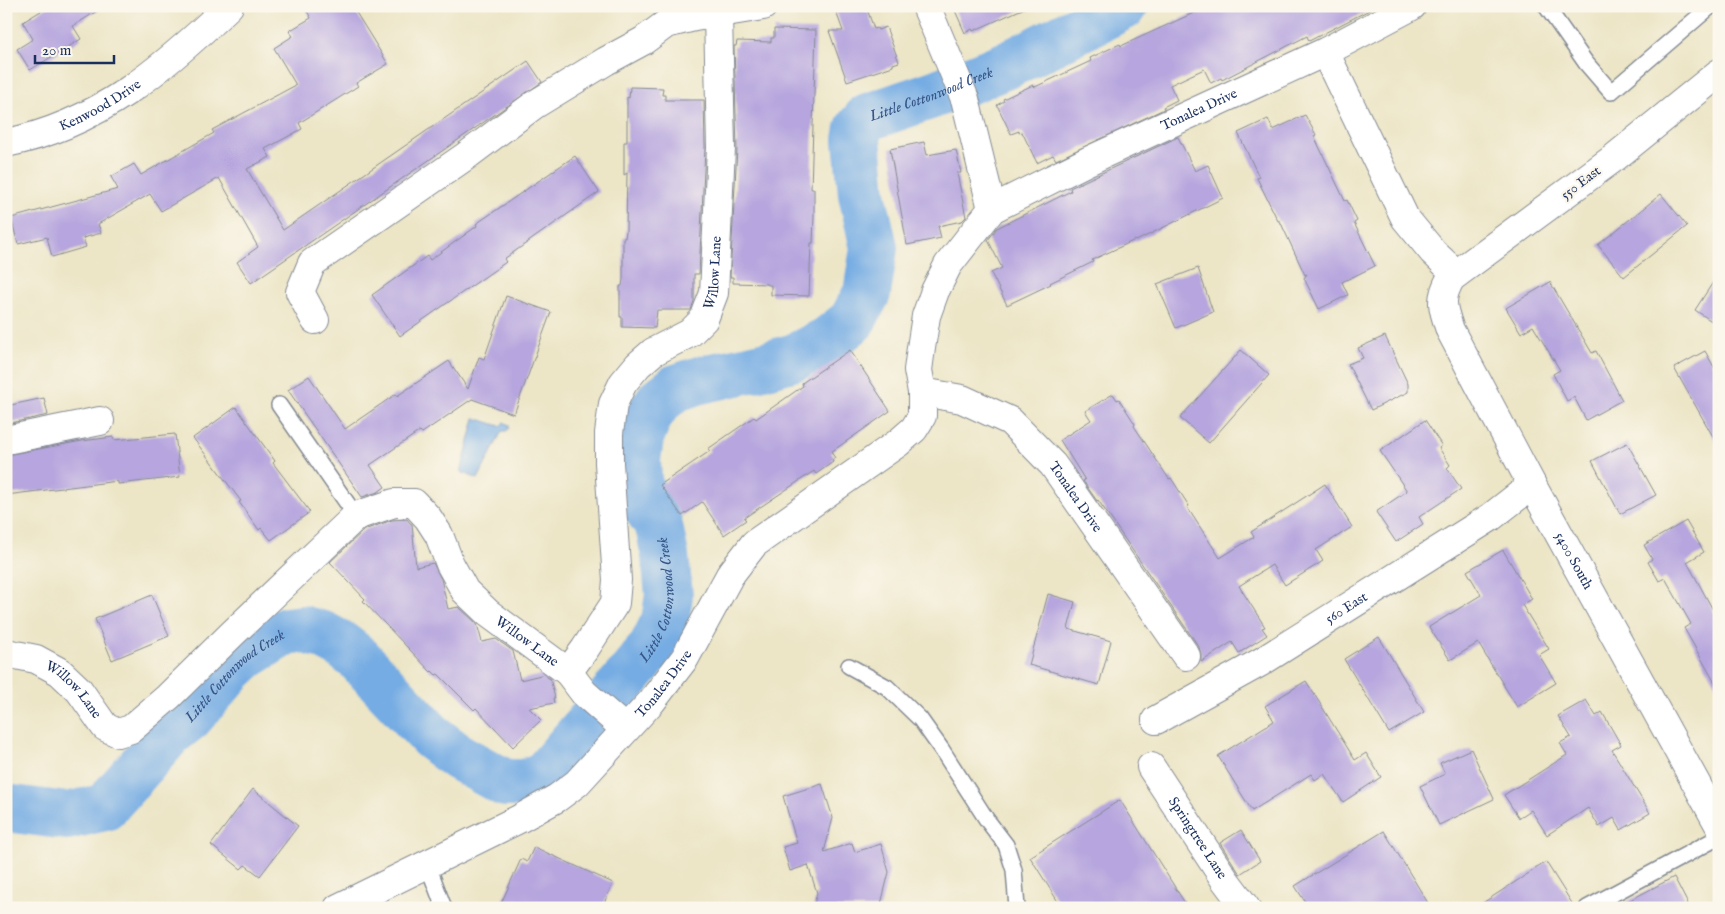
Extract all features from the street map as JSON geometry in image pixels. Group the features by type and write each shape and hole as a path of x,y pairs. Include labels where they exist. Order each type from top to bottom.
{"street":[{"name":"Kenwood Drive","path":"6,142 29,138 77,121 120,97 186,47 229,6"},
{"path":"315,320 300,292 312,263 466,156 534,105 643,41 666,24 695,16 763,6"},
{"path":"926,6 965,99 992,209"},
{"name":"Tonalea Drive","path":"338,908 519,819 557,798 577,782 618,723 652,700 685,658 730,575 754,544 898,443 914,429 922,416 922,392 918,370 926,316 935,291 948,265 992,209 1055,176 1325,52 1412,6"},
{"name":"Willow Lane","path":"6,653 36,658 60,672 79,690 105,727 118,733 131,729 168,698 273,594 356,516 394,503 414,503 428,518 439,535 450,564 465,590 488,612 576,682 585,649 615,603 617,580 608,463 609,433 613,404 624,383 638,365 653,352 690,333 704,319 714,293 722,148 718,14"},
{"path":"1325,52 1405,218 1433,252 1450,283"},
{"name":"550 East","path":"1450,283 1614,158 1719,73"},
{"name":"5400 South","path":"1450,283 1442,306 1450,330 1532,485 1719,825"},
{"name":"Tonalea Drive","path":"922,392 962,399 1010,421 1053,465 1186,656"},
{"path":"6,440 100,421"},
{"name":"560 East","path":"1156,720 1261,662 1491,517 1532,485"},
{"path":"576,682 618,723"},
{"name":"Springtree Lane","path":"1151,767 1225,880 1246,908"}],"lane":[{"path":"1546,6 1586,63 1611,92 1711,6"},
{"path":"280,405 356,516"},
{"path":"849,666 887,687 920,719 942,750 987,820 1006,845 1014,870 1017,908"},
{"path":"1587,908 1719,837"},
{"path":"427,863 444,908"}],"water":[{"path":"475,418 500,426 504,422 509,425 509,429 502,431 478,479 461,472"}],"building":[{"path":"49,6 105,6 73,26 81,39 30,70 17,49 33,39 23,22"},
{"path":"304,6 352,6 388,64 356,83 358,86 299,123 302,129 265,149 270,157 247,169 283,230 528,61 542,82 251,283 237,262 258,247 219,178 161,211 150,194 98,224 101,233 83,238 86,247 52,257 47,237 18,244 11,218 118,189 111,177 134,164 141,175 214,133 212,130 296,85 274,48 293,36 289,31 311,18"},
{"path":"834,6 866,6 874,29 877,28 878,30 886,27 899,62 893,64 893,66 847,81 829,31 843,31"},
{"path":"953,6 1029,6 965,33"},
{"path":"1209,6 1377,6 1309,41 1307,36 1222,80 1221,78 1211,83 1204,69 1170,85 1177,100 1163,107 1164,109 1056,160 1053,155 1037,163 1022,132 1019,133 1019,131 1011,134 997,105 1004,101 1003,99 1033,85 1035,87 1091,61 1090,58 1120,44 1121,46"},
{"path":"774,29 816,30 811,189 814,189 814,216 809,296 771,295 771,285 733,283 733,277 730,277 737,149 734,46 736,46 737,41 771,42 771,38 774,38"},
{"path":"630,87 663,88 662,95 665,95 665,100 704,100 705,148 699,274 694,274 694,301 691,310 657,310 655,328 622,327 622,317 620,317 620,286 622,286 623,279 623,238 625,238 626,231 627,173 624,175 624,142 627,142 627,97 629,98"},
{"path":"1305,115 1316,135 1314,136 1345,201 1347,200 1357,221 1354,223 1375,266 1342,282 1348,295 1319,309 1304,278 1307,274 1305,275 1280,221 1278,221 1238,133 1268,119 1273,130"},
{"path":"1178,137 1195,171 1208,165 1223,198 1136,241 1092,260 1093,262 1007,305 991,273 1002,268 988,240 997,228 1071,191 1070,188"},
{"path":"924,142 927,155 956,150 961,173 957,173 966,217 962,221 938,226 941,238 907,245 890,149"},
{"path":"575,156 599,192 504,259 506,262 400,336 372,295 427,256 430,260 477,226 476,224"},
{"path":"1661,194 1687,226 1624,277 1598,245"},
{"path":"1198,268 1213,312 1176,328 1157,284"},
{"path":"1719,273 1719,326 1695,310"},
{"path":"1550,282 1592,353 1596,351 1622,400 1586,420 1574,397 1567,401 1553,374 1560,370 1533,326 1521,333 1506,308"},
{"path":"506,296 551,312 514,414 472,399 370,465 385,487 378,492 362,497 288,390 309,376 345,429 449,361 468,389 479,357 484,359"},
{"path":"1385,336 1408,384 1408,392 1371,410 1348,364 1363,358 1358,348"},
{"path":"850,350 890,411 831,452 835,458 832,460 833,462 816,474 814,471 744,518 746,520 724,535 702,502 682,516 660,485 710,451 708,449 754,417 756,419 803,386 802,383"},
{"path":"1241,350 1269,375 1209,443 1180,418"},
{"path":"1705,351 1719,376 1719,447 1674,368"},
{"path":"1113,394 1117,400 1119,399 1135,424 1134,426 1169,479 1171,478 1189,506 1187,507 1220,558 1254,537 1251,532 1325,484 1352,527 1316,550 1323,561 1285,585 1272,565 1239,586 1265,627 1262,628 1267,635 1239,653 1232,642 1201,662 1199,647 1083,481 1085,480 1060,440 1091,420 1085,411"},
{"path":"44,398 48,415 6,424 6,406"},
{"path":"236,407 275,461 273,463 310,512 271,540 261,528 259,530 239,502 241,501 193,438"},
{"path":"1425,420 1442,446 1439,448 1450,465 1447,468 1461,489 1419,517 1423,524 1396,542 1376,512 1407,491 1380,451"},
{"path":"175,434 180,477 118,484 118,481 6,495 6,455 113,437 114,440"},
{"path":"1627,443 1656,495 1620,514 1592,461"},
{"path":"407,519 412,524 416,567 433,563 441,579 448,609 459,607 477,624 482,642 496,639 513,651 520,680 545,674 550,678 555,698 553,698 554,703 529,708 541,720 513,747 476,708 474,710 438,674 436,675 431,672 363,601 365,599 330,562 364,530 392,520"},
{"path":"1686,521 1704,552 1687,562 1719,621 1719,690 1684,628 1691,624 1665,578 1659,581 1648,562 1652,559 1644,545"},
{"path":"1503,550 1532,599 1522,605 1549,649 1539,655 1556,683 1517,707 1478,643 1450,660 1429,627 1481,595 1467,571"},
{"path":"1048,594 1075,602 1068,629 1111,641 1099,685 1029,665"},
{"path":"152,595 169,636 112,660 95,619"},
{"path":"1379,637 1424,712 1389,733 1344,659"},
{"path":"1306,681 1355,760 1366,753 1381,777 1343,802 1324,774 1315,780 1311,774 1252,811 1218,756 1274,721 1265,706"},
{"path":"1586,700 1596,716 1602,712 1621,745 1612,750 1650,813 1621,830 1614,818 1599,827 1588,808 1547,835 1531,810 1519,818 1504,795 1567,755 1560,743 1571,737 1558,716"},
{"path":"1471,749 1494,799 1439,825 1420,786 1445,774 1440,763"},
{"path":"822,784 833,818 824,852 852,843 855,852 881,844 889,872 880,908 813,908 817,893 808,865 790,871 783,847 797,843 783,796"},
{"path":"253,789 298,826 260,876 245,865 241,869 211,845"},
{"path":"1120,800 1188,908 1062,908 1030,857"},
{"path":"1241,830 1260,861 1240,874 1220,843"},
{"path":"1384,831 1431,908 1309,908 1295,886"},
{"path":"534,847 613,883 602,908 499,908 521,859 527,862"},
{"path":"1546,862 1575,908 1475,908"},
{"path":"1674,877 1690,908 1615,908"}],"waterway":[{"name":"Little Cottonwood Creek","path":"6,808 67,816 105,807 170,733 189,718 232,669 246,656 286,631 302,629 323,635 340,644 358,658 432,737 458,757 505,783 527,783 545,774 640,663 653,645 665,621 669,595 665,556 659,526 642,500 638,479 637,460 640,438 648,417 659,401 676,388 700,380 795,357 828,340 852,321 867,293 874,248 862,194 857,140 859,128 868,117 935,94 1007,65 1124,6"}]}
